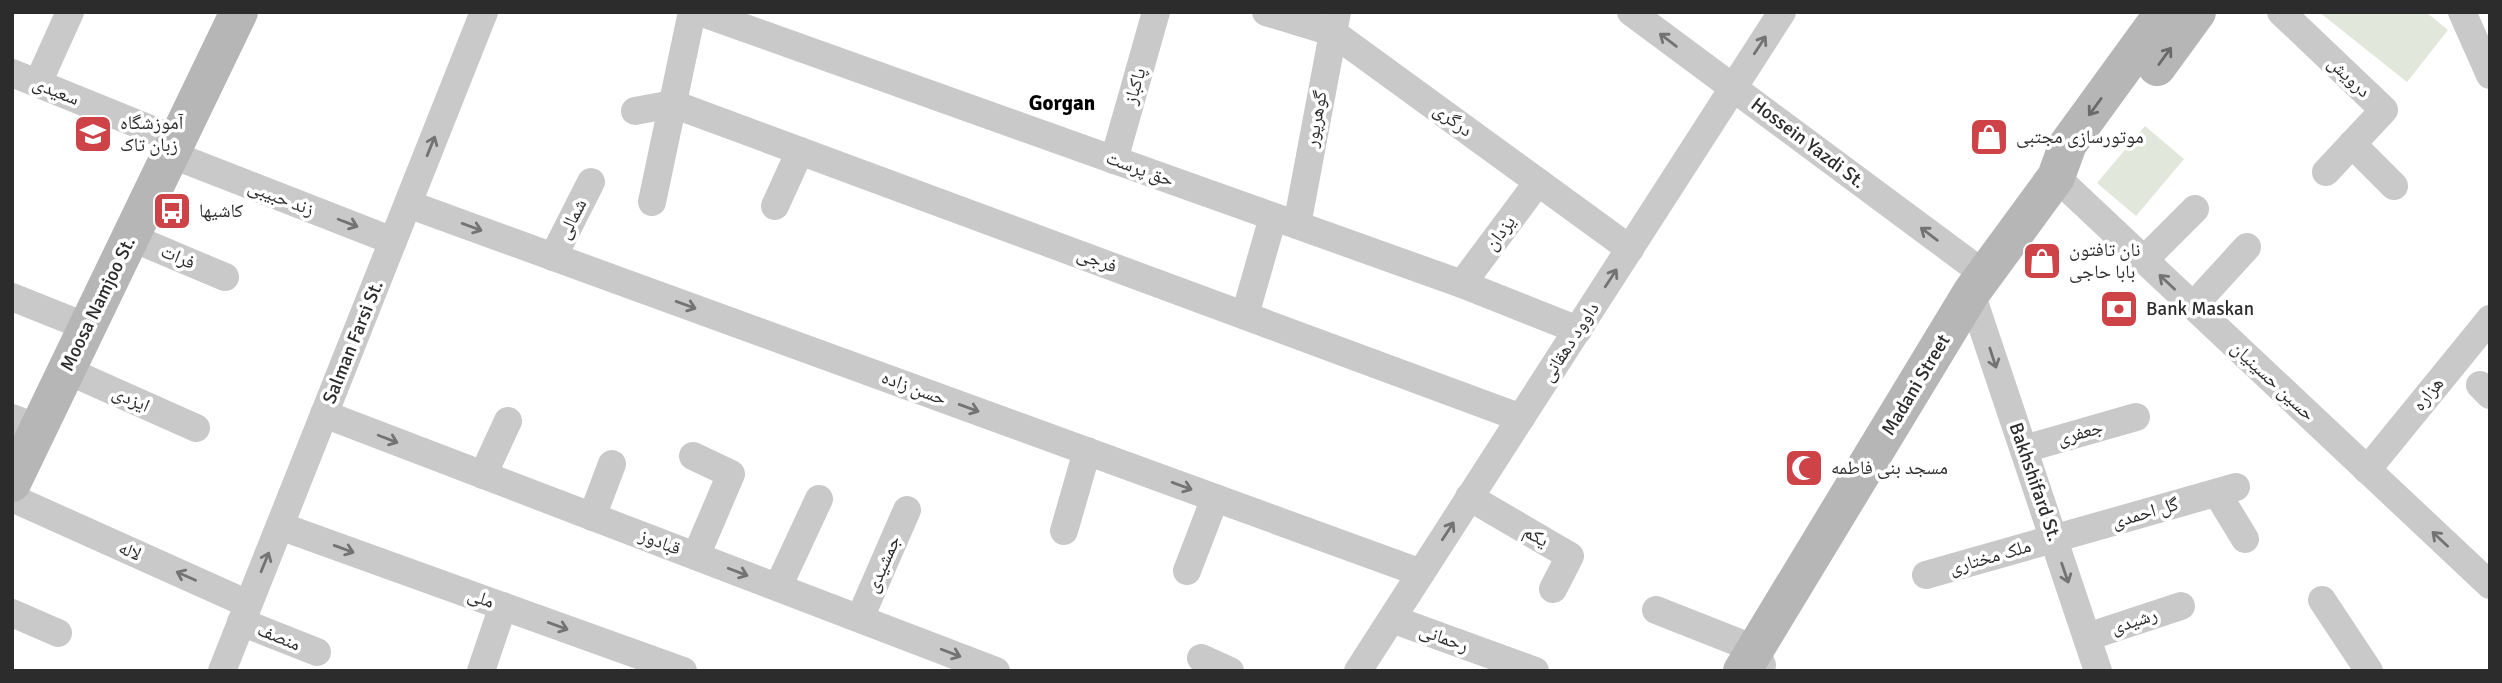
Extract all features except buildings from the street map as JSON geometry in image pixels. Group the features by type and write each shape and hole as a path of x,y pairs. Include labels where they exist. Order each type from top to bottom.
{"main road":[{"name":"Moosa Namjoo St.","path":"12,483 25,423 66,370 239,12"},
{"name":"Madani Street","path":"1754,663 1978,284 2056,177 2068,144 2164,12"},
{"name":"Madani Street","path":"2056,177 2087,162 2197,12"}],"street":[{"path":"38,83 70,12"},
{"name":"Salman Farsi St.","path":"222,671 484,12"},
{"path":"652,202 692,12"},
{"name":"حق پرست","path":"700,12 1462,284 1578,330"},
{"name":"پاکباز","path":"1114,160 1156,12"},
{"name":"درگری","path":"1266,12 1334,22 1538,182 1630,248"},
{"name":"Hossein Yazdi St.","path":"1631,12 1733,88 1978,284"},
{"name":"داوود دهقانی","path":"1358,671 1782,12"},
{"name":"درویش","path":"2281,12 2384,110 2326,172"},
{"path":"2462,12 2490,75"},
{"name":"گوهرپور","path":"1245,315 1285,221 1334,22"},
{"name":"سعیدی","path":"12,73 173,147"},
{"path":"635,111 673,104"},
{"name":"فرجی","path":"673,104 1521,418"},
{"path":"2353,144 2394,186"},
{"name":"زند حبیبی","path":"173,147 393,241"},
{"path":"775,206 800,151"},
{"name":"حسین حسینیان","path":"2056,177 2490,585"},
{"name":"شمالی","path":"553,257 591,182"},
{"name":"یزدان","path":"1462,284 1538,182"},
{"name":"حسن زاده","path":"408,204 1421,573"},
{"path":"2144,260 2195,209"},
{"name":"فرات","path":"130,237 225,278"},
{"path":"2193,306 2248,247"},
{"name":"Bakhshifard St.","path":"1978,284 2024,449 2098,671"},
{"path":"12,297 87,327"},
{"name":"هزاره","path":"2367,470 2490,319"},
{"name":"ایزدی","path":"66,370 195,428"},
{"name":"قبادوز","path":"324,414 996,671"},
{"name":"جعفری","path":"2024,449 2136,417"},
{"path":"483,475 508,421"},
{"path":"1064,531 1087,451"},
{"path":"692,456 731,474 695,556"},
{"path":"593,517 612,464"},
{"name":"گل احمدی","path":"2054,539 2227,490 2245,539"},
{"name":"یکم","path":"1469,497 1570,556 1553,589"},
{"name":"لاله","path":"12,498 245,613"},
{"path":"1187,571 1215,498"},
{"path":"778,587 819,499"},
{"name":"جمشیدی","path":"860,618 907,510"},
{"name":"ملی","path":"279,526 503,606 623,661 683,671"},
{"name":"ملک مختاری","path":"1926,575 2054,539"},
{"path":"2322,600 2366,670"},
{"path":"481,671 503,606"},
{"name":"رشیدی","path":"2087,636 2181,607"},
{"path":"1657,610 1754,663"},
{"path":"12,613 58,634"},
{"name":"منصف","path":"245,613 317,653"},
{"name":"رحمانی","path":"1392,619 1535,671"},
{"path":"1201,658 1230,671"}],"shaded area":[{"path":"2319,12 2426,12 2448,30 2407,82"},
{"path":"2145,126 2184,159 2136,216 2097,183"}],"place":[{"name":"آموزشگاه زبان تاک","path":"93,134"},
{"name":"موتورسازی مجتبی","path":"1989,137"},
{"name":"کاشیها","path":"172,211"},
{"name":"نان تافتون بابا حاجی","path":"2042,261"},
{"name":"Bank Maskan","path":"2119,309"},
{"name":"مسجد بنی فاطمه","path":"1804,468"}],"district":[{"name":"Gorgan","path":"1062,103"}]}
